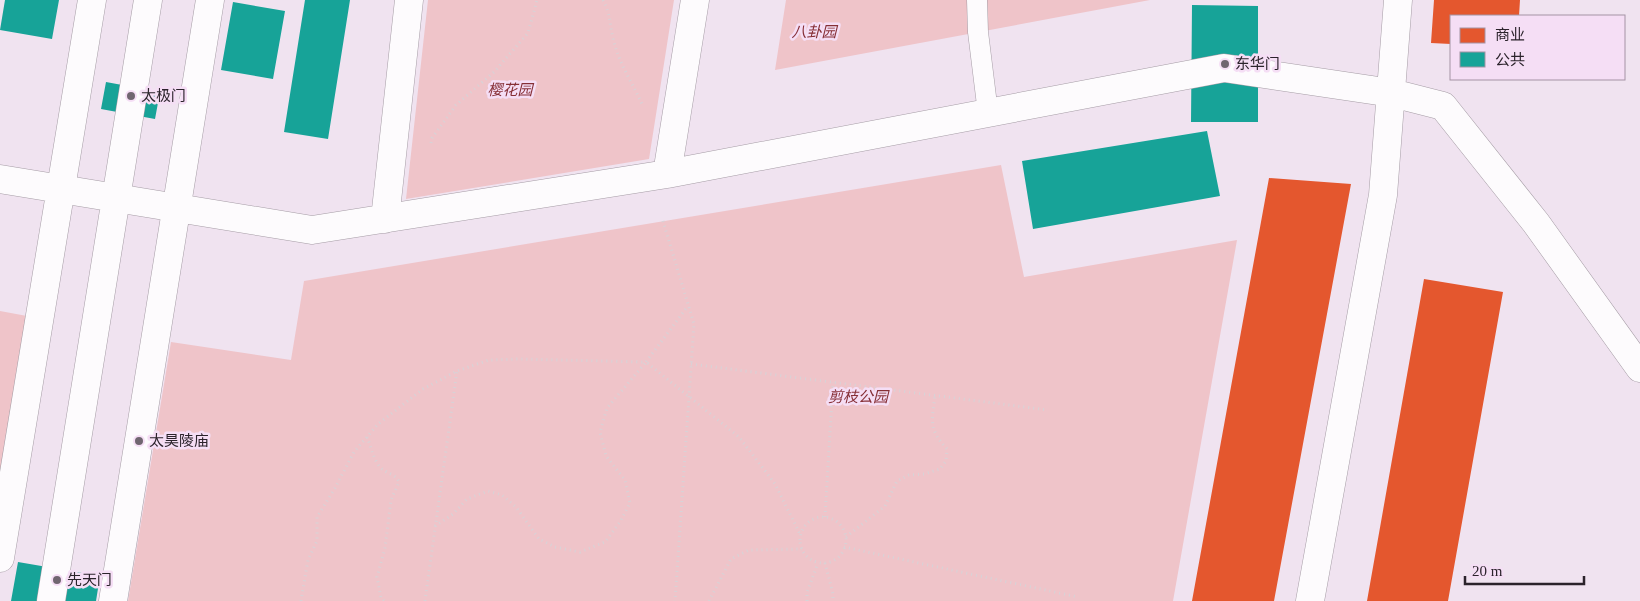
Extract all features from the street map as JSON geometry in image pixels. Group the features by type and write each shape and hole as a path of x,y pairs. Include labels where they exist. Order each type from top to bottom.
{"street":[{"path":"0,558 92,0"},
{"path":"51,601 148,0"},
{"path":"113,601 210,0"},
{"path":"385,219 409,0"},
{"path":"667,174 695,0"},
{"path":"1310,601 1383,195 1398,0"},
{"path":"0,179 312,230 667,174 1224,68 1392,93 1443,106 1536,223 1640,368"}],"lane":[{"path":"977,0 979,41 988,112"}],"path":[{"path":"430,147 432,138 456,105 494,72 528,34 537,0"},
{"path":"603,0 610,12 613,38 623,66 642,103 644,113"},
{"path":"663,221 694,324 676,601"},
{"path":"435,526 453,514 468,499 488,491 502,495 516,507 539,539 555,547 580,552 605,542 620,522 630,503 625,480 606,456 600,432 607,408 646,362 688,306"},
{"path":"301,601 308,560 317,541 317,517 354,452 378,424 423,389 457,371 489,360 537,359 646,362 739,437 775,484 800,534 802,549 811,560 818,563 832,561 838,557 844,548 846,537 839,524 833,519 825,517 810,521 800,534"},
{"path":"692,364 1048,410"},
{"path":"425,601 457,371"},
{"path":"825,517 833,382"},
{"path":"846,537 885,506 897,481 909,475 924,474 940,469 946,461 947,449 935,436 933,426 935,395"},
{"path":"367,436 377,463 382,469 396,476 399,482 391,500 385,548 377,577 381,598 384,601"},
{"path":"844,548 1078,597"},
{"path":"709,601 730,559 749,550 802,549"},
{"path":"806,601 807,592 818,563"},
{"path":"825,563 834,594 833,601"}],"green space":[{"name":"樱花园","path":"428,0 674,0 649,159 406,199"},
{"name":"八卦园","path":"786,0 1150,0 775,70"},
{"name":"剪枝公园","path":"1001,165 1024,277 1237,240 1173,601 128,601 171,342 291,360 304,281"},
{"path":"0,311 27,316 0,474"}],"building: 商业":[{"path":"1434,0 1520,0 1519,15 1450,15 1450,44 1431,43"},
{"path":"1269,178 1351,184 1274,601 1192,601"},
{"path":"1424,279 1503,292 1448,601 1367,601"}],"building: 公共":[{"path":"5,0 59,0 52,39 0,30"},
{"path":"305,0 350,0 328,139 284,132"},
{"path":"233,2 285,11 273,79 221,70"},
{"name":"东华门","path":"1192,5 1258,6 1258,122 1191,122"},
{"name":"太极门","path":"106,82 160,92 155,119 101,109"},
{"path":"1207,131 1220,196 1033,229 1022,161"},
{"name":"先天门","path":"18,562 100,576 96,601 11,601"}],"place":[{"name":"东华门","path":"1225,64"},
{"name":"太极门","path":"131,96"},
{"name":"太昊陵庙","path":"139,441"},
{"name":"先天门","path":"57,580"}]}
